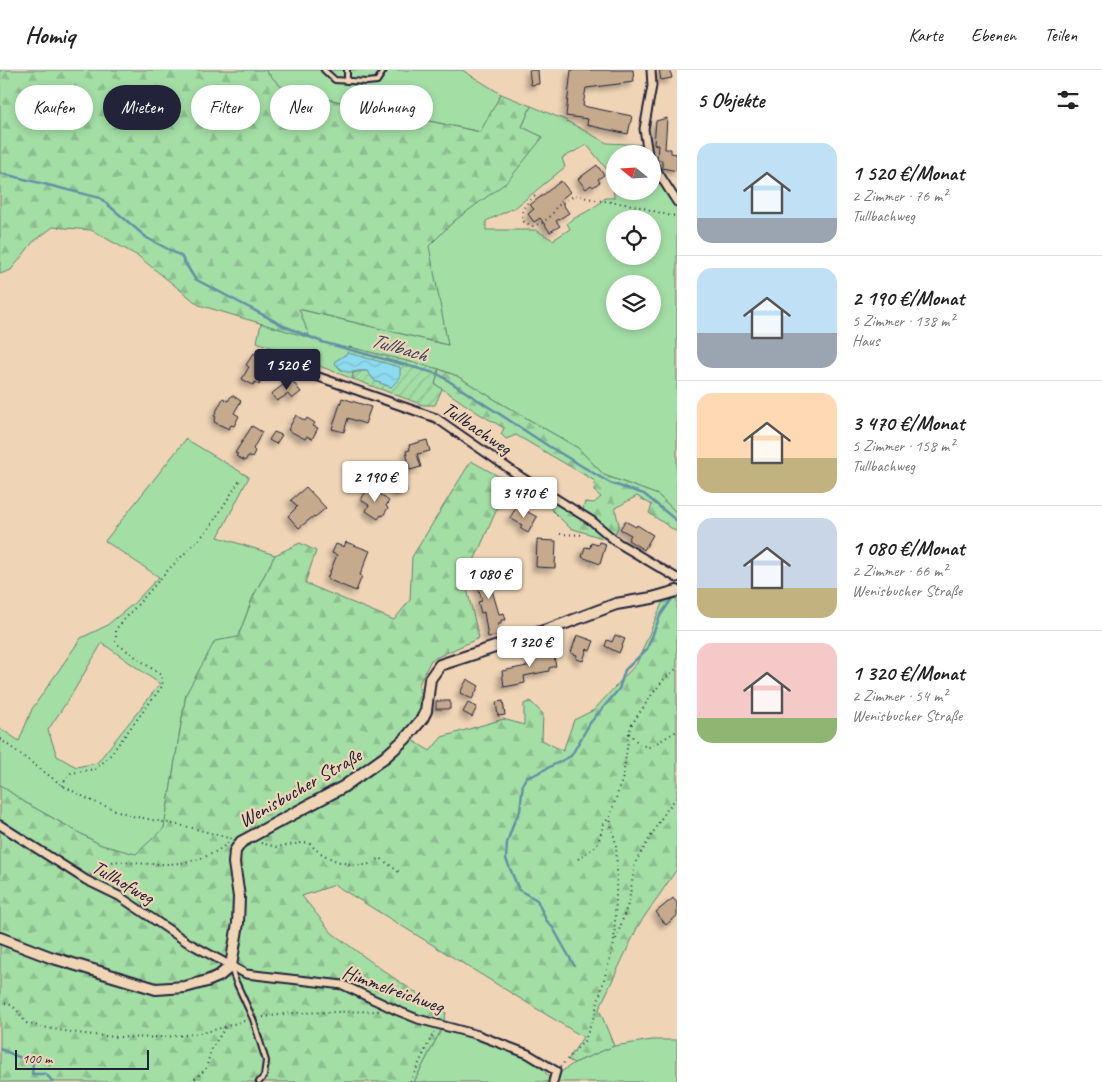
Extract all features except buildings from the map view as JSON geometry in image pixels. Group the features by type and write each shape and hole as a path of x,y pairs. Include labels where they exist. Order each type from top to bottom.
{"street":[{"path":"647,145 644,128 652,86 651,70"},
{"path":"661,177 677,202"},
{"name":"Tullbachweg","path":"294,368 436,418 521,477 592,521 618,543 677,578"},
{"name":"Wenisbucher Straße","path":"231,966 238,923 239,896 234,864 235,851 241,842 343,787 385,757 405,739 426,711 430,679 440,665 550,629 616,604 652,598 677,591"},
{"name":"Tullhofweg","path":"0,826 86,880 119,896 187,942 231,966"},
{"path":"0,938 50,956 156,988 186,987 207,981 220,976 231,966"},
{"name":"Himmelreichweg","path":"231,966 246,974 343,985 398,1011 478,1035 528,1054 556,1071"},
{"path":"553,1082 556,1071"}],"lane":[{"path":"324,70 335,80 374,82 380,78 384,70"},
{"path":"347,70 347,81"},
{"path":"231,966 236,982 253,1019 266,1061 264,1076 259,1082"}],"path":[{"path":"535,196 524,206 521,215 524,222 533,226 542,223 552,215 556,207 575,196 633,205 671,216 677,215"},
{"path":"64,786 65,779 71,773 95,769 108,758 163,685 161,675 116,643 116,629 169,569 208,530 240,480"},
{"path":"560,534 585,535"},
{"path":"578,859 597,845 604,824 610,816 623,777 632,724 653,693 677,668"},
{"path":"629,733 640,745 650,747 677,730"},
{"path":"0,739 64,786 92,801 132,816 233,839 206,858 158,866 114,861 102,870 93,873 86,880"},
{"path":"556,1071 585,1040 629,901 636,863 664,812 677,797"},
{"path":"610,816 616,844 617,871 614,944"},
{"path":"247,838 276,847 308,842 315,850 330,859 353,864 367,865 380,858 399,872"},
{"path":"0,1003 7,1003 17,1009 26,1023 56,1031 160,1038 202,1032 253,1019 291,1013 380,1011"},
{"path":"410,1082 437,1024"},
{"path":"191,1082 206,1069 211,1050 226,1025"}],"green space":[{"path":"0,70 265,70 279,85 270,85 270,130 330,130 330,100 340,102 340,130 433,130 433,122 480,132 501,94 531,106 522,127 543,137 507,182 454,221 429,246 448,345 299,309 310,338 199,305 138,256 91,230 53,227 33,242 11,270 0,274"},
{"path":"265,70 462,70 501,94 481,132 433,122 433,85 340,85 340,102 330,100 330,85 279,85"},
{"path":"531,106 563,119 607,143 650,145 606,145 606,168 587,145 562,158 565,167 516,207 486,221 486,230 536,230 553,240 570,229 567,223 592,209 605,198 606,200 661,200 661,169 677,195 677,513 658,495 604,475 578,448 457,376 439,369 349,347 348,353 334,362 341,370 353,373 353,379 257,342 261,323 309,337 298,309 448,345 428,246 543,137 522,127"},
{"path":"349,347 439,369 435,384 442,389 435,405 423,405 353,379 353,373 367,371 375,381 391,387 348,353"},
{"path":"439,369 457,376 578,448 604,475 658,495 677,513 677,532 649,513 652,505 637,496 615,508 619,525 612,541 570,528 549,507 537,482 582,512 585,502 594,503 601,497 594,491 595,481 516,435 506,439 501,434 504,428 435,384"},
{"path":"186,439 249,477 218,537 275,555 253,597 238,637 186,694 164,829 136,855 101,845 26,803 0,785 0,728 19,741 32,709 81,638 106,626 133,604 159,577 105,541","holes":["102,643 160,684 97,763 76,767 57,756 48,730"]},
{"path":"471,461 509,482 465,581 479,638 431,660 419,684 421,713 402,734 430,751 442,737 503,719 524,725 524,704 530,701 543,714 542,740 563,751 574,720 594,710 637,663 663,601 677,596 677,869 638,926 599,1009 614,1046 574,1063 568,1060 583,1037 335,885 302,896 332,933 446,1013 441,1030 414,1082 0,1082 0,785 26,803 101,845 136,854 164,828 186,694 215,641 238,637 253,597 275,555 300,543 316,551 305,583 394,620 410,600 412,557"},
{"path":"441,1030 485,1041 520,1054 545,1071 550,1082 414,1082"},
{"path":"652,1040 677,1040 677,1082 557,1082 561,1072 574,1063 614,1046"}],"water":[{"path":"348,353 400,367 400,378 391,387 375,381 367,371 347,372 334,362"}],"waterway":[{"name":"Tullbach","path":"0,173 100,198 147,238 181,256 195,279 284,326 322,342 438,374 550,447 610,483 644,494 677,521"},
{"path":"574,965 553,928 546,920 537,900 519,890 506,859 507,843 520,811 523,783 527,776 532,776 571,756 590,723 619,689 625,670 647,649 660,616 671,600"},
{"path":"0,1049 33,1063 32,1074 46,1074 53,1082"}]}
